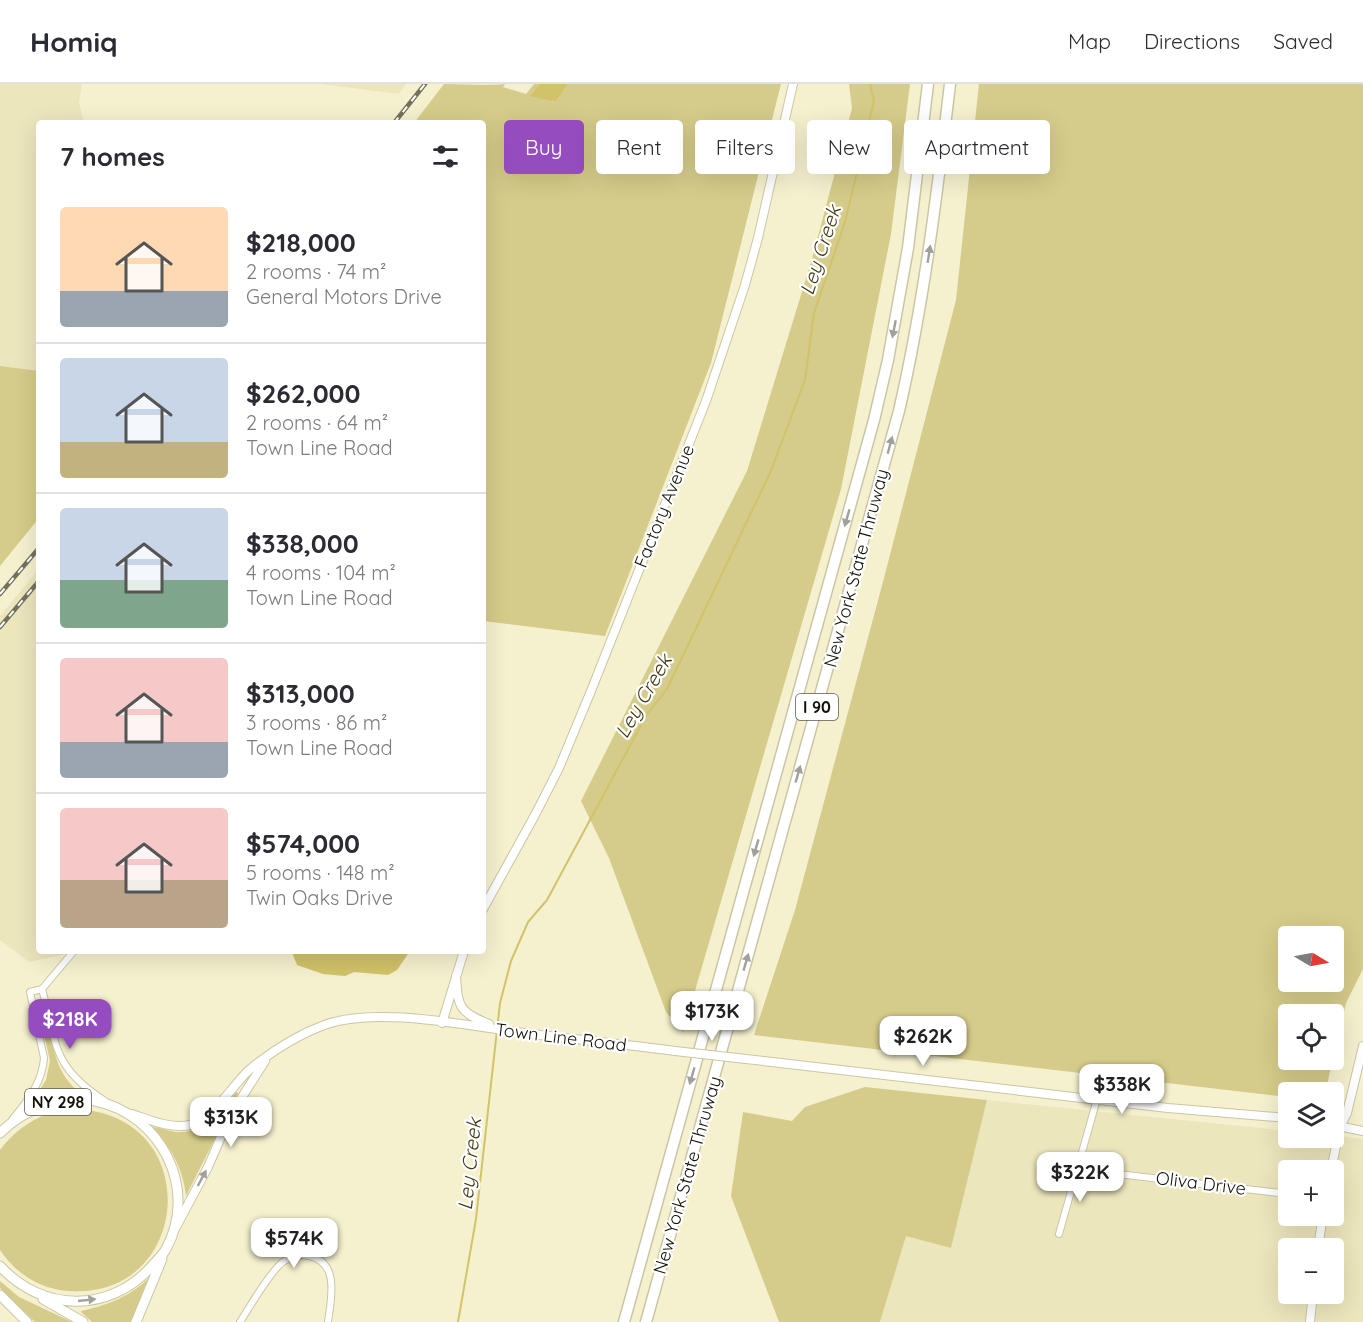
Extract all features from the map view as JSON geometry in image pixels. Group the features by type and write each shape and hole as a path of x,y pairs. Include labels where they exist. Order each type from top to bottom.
{"highway":[{"name":"New York State Thruway","path":"624,1322 874,420 888,360 906,258 928,84"},
{"name":"New York State Thruway","path":"646,1322 899,411 913,351 930,251 950,84"}],"main road":[{"name":"NY 298","path":"0,1133 10,1123 43,1105 62,1101 89,1100 111,1105 132,1114 162,1146 174,1173 177,1205 175,1230 136,1322"},
{"path":"36,1294 58,1300 83,1302 116,1293 133,1284 165,1251"},
{"path":"0,1266 13,1280 57,1309 83,1322"},
{"path":"0,1295 27,1322"}],"street":[{"name":"Factory Avenue","path":"486,904 559,768 706,401 759,238 793,84"},
{"path":"10,1123 33,1094 43,1068 44,1058 30,992 42,989 71,954"},
{"path":"442,1023 463,954"},
{"path":"456,976 458,1001 462,1009 483,1024"},
{"path":"42,989 54,1038 64,1065 85,1088 111,1105"},
{"name":"Town Line Road","path":"132,1114 162,1124 175,1126 194,1124 211,1112 250,1070 310,1031 330,1023 359,1018 388,1017 442,1023 483,1024 516,1032 675,1051 1168,1108 1278,1117"},
{"path":"1344,1117 1347,1113 1363,1046"},
{"name":"Town Line Road","path":"175,1230 208,1167 230,1116 270,1055"},
{"path":"1059,1234 1097,1099"},
{"path":"1344,1127 1363,1131"},
{"name":"Oliva Drive","path":"1077,1167 1278,1193"},
{"path":"240,1322 280,1264 295,1255 317,1258 329,1270 332,1282 328,1322"},
{"path":"1310,1322 1312,1304"}],"shaded area":[{"path":"0,84 82,84 79,102 83,120 36,120 36,371 0,366"},
{"path":"320,84 406,84 399,94"},
{"path":"444,84 505,84 503,87 526,94 534,84 539,84 531,95 554,102 568,84 781,84 772,120 695,120 695,174 758,174 711,363 605,636 486,621 486,120 416,120"},
{"path":"539,84 568,84 555,102 530,96"},
{"path":"849,84 910,84 891,234 841,489 683,1032 666,1012 609,858 581,801 747,471 812,259 835,174 892,174 892,120 849,120 852,108"},
{"path":"979,84 1363,84 1363,969 1344,1012 1344,1004 1278,1004 1278,1070 1330,1070 1328,1082 1278,1082 1278,1096 754,1035 795,910 956,300 969,174 1050,174 1050,120 975,120"},
{"path":"0,366 36,371 36,522 0,566"},
{"path":"36,573 36,954 67,954 29,962 0,940 0,616"},
{"path":"408,954 397,970 388,975 354,972 345,976 323,974 297,965 293,955"},
{"path":"40,1003 57,1060 68,1081 77,1090 30,1105 46,1080 50,1061 38,1006"},
{"path":"865,1087 987,1100 951,1248 906,1236 880,1322 779,1322 731,1196 743,1112 792,1121 805,1107"},
{"path":"236,1092 238,1093 186,1196 182,1176 175,1159 153,1127 176,1132 195,1129 210,1120"},
{"path":"987,1100 1278,1130 1278,1148 1344,1148 1344,1137 1363,1139 1363,1322 880,1322 906,1235 951,1248"},
{"path":"68,1109 113,1117 144,1138 163,1168 168,1203 160,1237 141,1266 110,1286 68,1291 48,1287 29,1278 13,1266 0,1250 0,1150 22,1128 38,1118"},
{"path":"151,1276 132,1322 92,1322 81,1312 119,1299 136,1289"},
{"path":"0,1281 19,1297 72,1322 35,1322 0,1288"}],"waterway":[{"name":"Ley Creek","path":"458,1322 476,1219 500,1003 511,961 528,922 547,900 647,714 667,689 770,473 805,380 814,313 845,222 874,101 870,84"}],"railway":[{"path":"396,120 425,84"},
{"path":"0,594 36,552"},
{"path":"0,627 36,585"}]}
